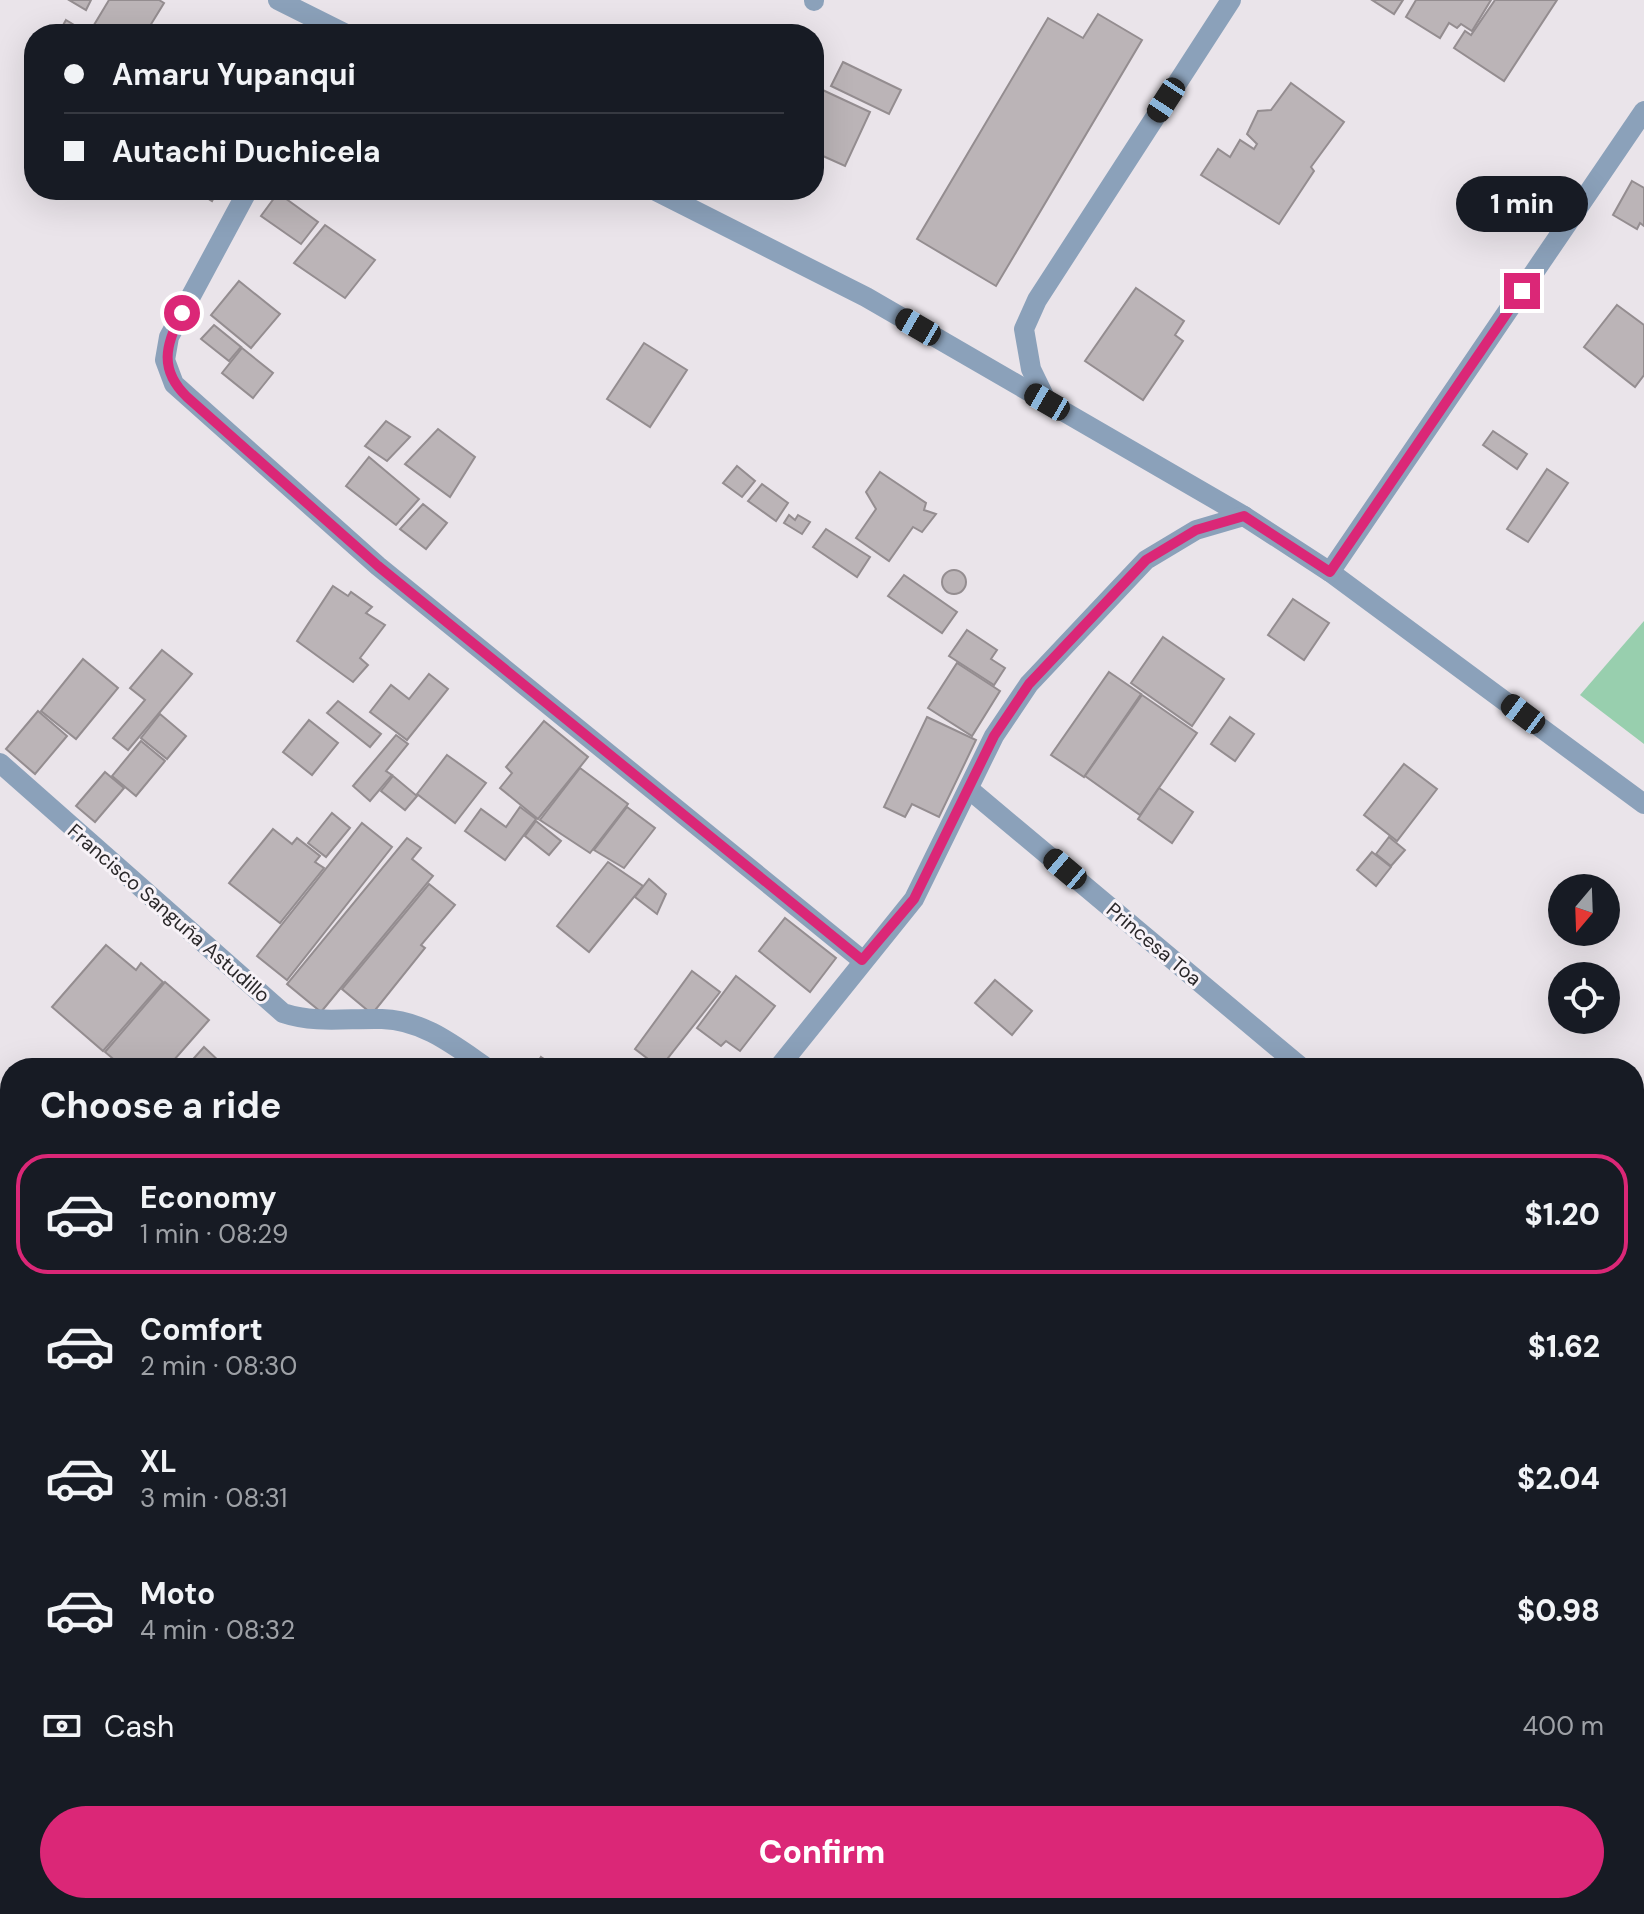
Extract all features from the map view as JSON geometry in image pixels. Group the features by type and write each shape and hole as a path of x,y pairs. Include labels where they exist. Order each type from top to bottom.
{"street":[{"path":"278,0 323,24"},
{"path":"1047,402 1031,369 1024,329 1037,300 1231,0"},
{"path":"1330,572 1644,111"},
{"path":"243,200 169,337 165,360 174,384 378,566 862,960"},
{"path":"674,200 866,297 1244,516 1330,572 1644,804"},
{"path":"786,1058 914,899 994,736 1029,684 1146,560 1196,530 1244,516"},
{"name":"Francisco Sanguña Astudillo","path":"0,763 283,1013 307,1021 385,1018 434,1031 473,1058"},
{"name":"Princesa Toa","path":"970,790 1290,1058"}],"green space":[{"path":"1644,621 1644,744 1580,695"}],"building":[{"path":"69,0 91,0 86,10"},
{"path":"109,0 159,0 164,3 151,24 95,24"},
{"path":"1372,0 1403,0 1394,14"},
{"path":"1416,0 1491,0 1472,31 1461,24 1457,28 1449,23 1440,38 1406,17"},
{"path":"1495,0 1557,0 1504,81 1454,48 1465,31 1471,35"},
{"path":"1098,14 1142,40 996,286 917,239 1048,18 1083,38"},
{"path":"843,62 901,90 889,114 831,86"},
{"path":"1291,83 1344,122 1311,167 1314,171 1279,224 1201,175 1218,149 1230,157 1240,140 1254,149 1257,144 1247,134 1258,111 1271,110"},
{"path":"824,91 870,112 845,166 824,157"},
{"path":"1632,181 1644,188 1644,226 1640,223 1637,229 1613,215"},
{"path":"273,200 288,200 318,222 301,244 261,216"},
{"path":"325,225 375,260 345,298 294,263"},
{"path":"239,281 280,314 251,348 211,315"},
{"path":"1136,288 1184,321 1175,335 1183,341 1143,400 1085,361"},
{"path":"1617,305 1644,325 1644,375 1635,387 1584,347"},
{"path":"214,325 241,347 229,361 201,339"},
{"path":"644,343 687,370 650,427 607,399"},
{"path":"242,348 273,373 253,398 222,373"},
{"path":"386,421 410,437 387,461 365,446"},
{"path":"438,429 475,457 450,497 405,464"},
{"path":"1493,431 1527,454 1517,469 1483,445"},
{"path":"369,457 419,499 396,525 346,486"},
{"path":"737,466 755,481 742,497 723,483"},
{"path":"1547,469 1568,483 1528,542 1507,529"},
{"path":"880,472 926,503 924,510 936,514 922,532 913,527 889,561 856,538 876,509 866,492"},
{"path":"762,484 788,503 776,521 748,501"},
{"path":"423,504 447,523 426,549 400,529"},
{"path":"789,515 795,520 798,515 810,522 802,534 784,523"},
{"path":"826,529 870,557 857,577 813,547"},
{"path":"954,570 962,574 966,582 962,590 954,594 946,590 942,582 946,574"},
{"path":"904,575 957,612 942,633 888,596"},
{"path":"333,586 348,596 351,592 372,607 366,613 385,625 360,658 368,665 353,682 297,641"},
{"path":"1293,599 1329,623 1304,660 1268,635"},
{"path":"967,630 997,650 991,659 1005,668 994,685 949,656"},
{"path":"1163,637 1224,679 1192,726 1131,683"},
{"path":"162,650 192,674 128,750 113,738 145,700 130,688"},
{"path":"83,659 118,688 76,739 41,711"},
{"path":"957,663 1000,691 972,736 928,708"},
{"path":"1109,672 1141,694 1084,777 1051,755"},
{"path":"429,674 448,689 407,740 370,712 391,685 409,699"},
{"path":"1142,695 1197,733 1140,815 1085,776"},
{"path":"338,701 381,734 370,747 327,713"},
{"path":"38,711 67,736 35,774 6,749"},
{"path":"160,714 186,736 167,759 141,738"},
{"path":"927,717 976,740 939,817 912,804 905,817 884,807"},
{"path":"1230,717 1254,734 1235,761 1211,744"},
{"path":"309,720 338,743 312,775 283,752"},
{"path":"544,721 588,757 538,819 500,788 512,773 506,767"},
{"path":"396,735 408,744 386,771 392,775 370,801 353,786"},
{"path":"141,741 165,761 136,796 112,776"},
{"path":"447,755 486,783 455,823 417,794"},
{"path":"1404,764 1437,789 1397,841 1364,815"},
{"path":"580,768 628,804 590,853 540,820"},
{"path":"105,772 124,788 95,822 76,806"},
{"path":"393,776 417,796 405,810 381,791"},
{"path":"1159,788 1193,812 1172,843 1138,819"},
{"path":"520,807 536,819 505,860 465,831 481,809 506,827"},
{"path":"627,807 655,828 624,868 594,850"},
{"path":"332,813 350,828 326,857 308,843"},
{"path":"536,821 561,841 549,855 525,836"},
{"path":"362,823 392,847 287,980 257,956"},
{"path":"273,829 292,844 297,838 320,856 315,862 324,868 280,923 229,883"},
{"path":"1389,837 1405,850 1391,866 1376,854"},
{"path":"407,838 421,848 412,859 433,876 321,1012 287,984"},
{"path":"1372,852 1391,867 1376,886 1357,870"},
{"path":"608,862 643,886 589,952 557,926"},
{"path":"649,879 666,894 657,914 635,897"},
{"path":"429,884 455,905 421,945 425,948 372,1014 342,989"},
{"path":"785,918 836,958 810,992 759,951"},
{"path":"106,945 136,970 141,963 163,982 103,1051 52,1007"},
{"path":"692,971 720,992 668,1058 647,1058 635,1049"},
{"path":"736,976 775,1006 740,1051 726,1041 721,1046 697,1028"},
{"path":"995,980 1032,1011 1012,1035 975,1003"},
{"path":"165,982 209,1020 176,1058 112,1058 105,1052"},
{"path":"204,1047 216,1058 194,1058"}],"route":[{"path":"182,313 169,337 165,360 174,384 187,397 378,566 862,960 914,899 994,736 1029,684 1146,560 1196,530 1244,516 1330,572 1522,291"}]}
